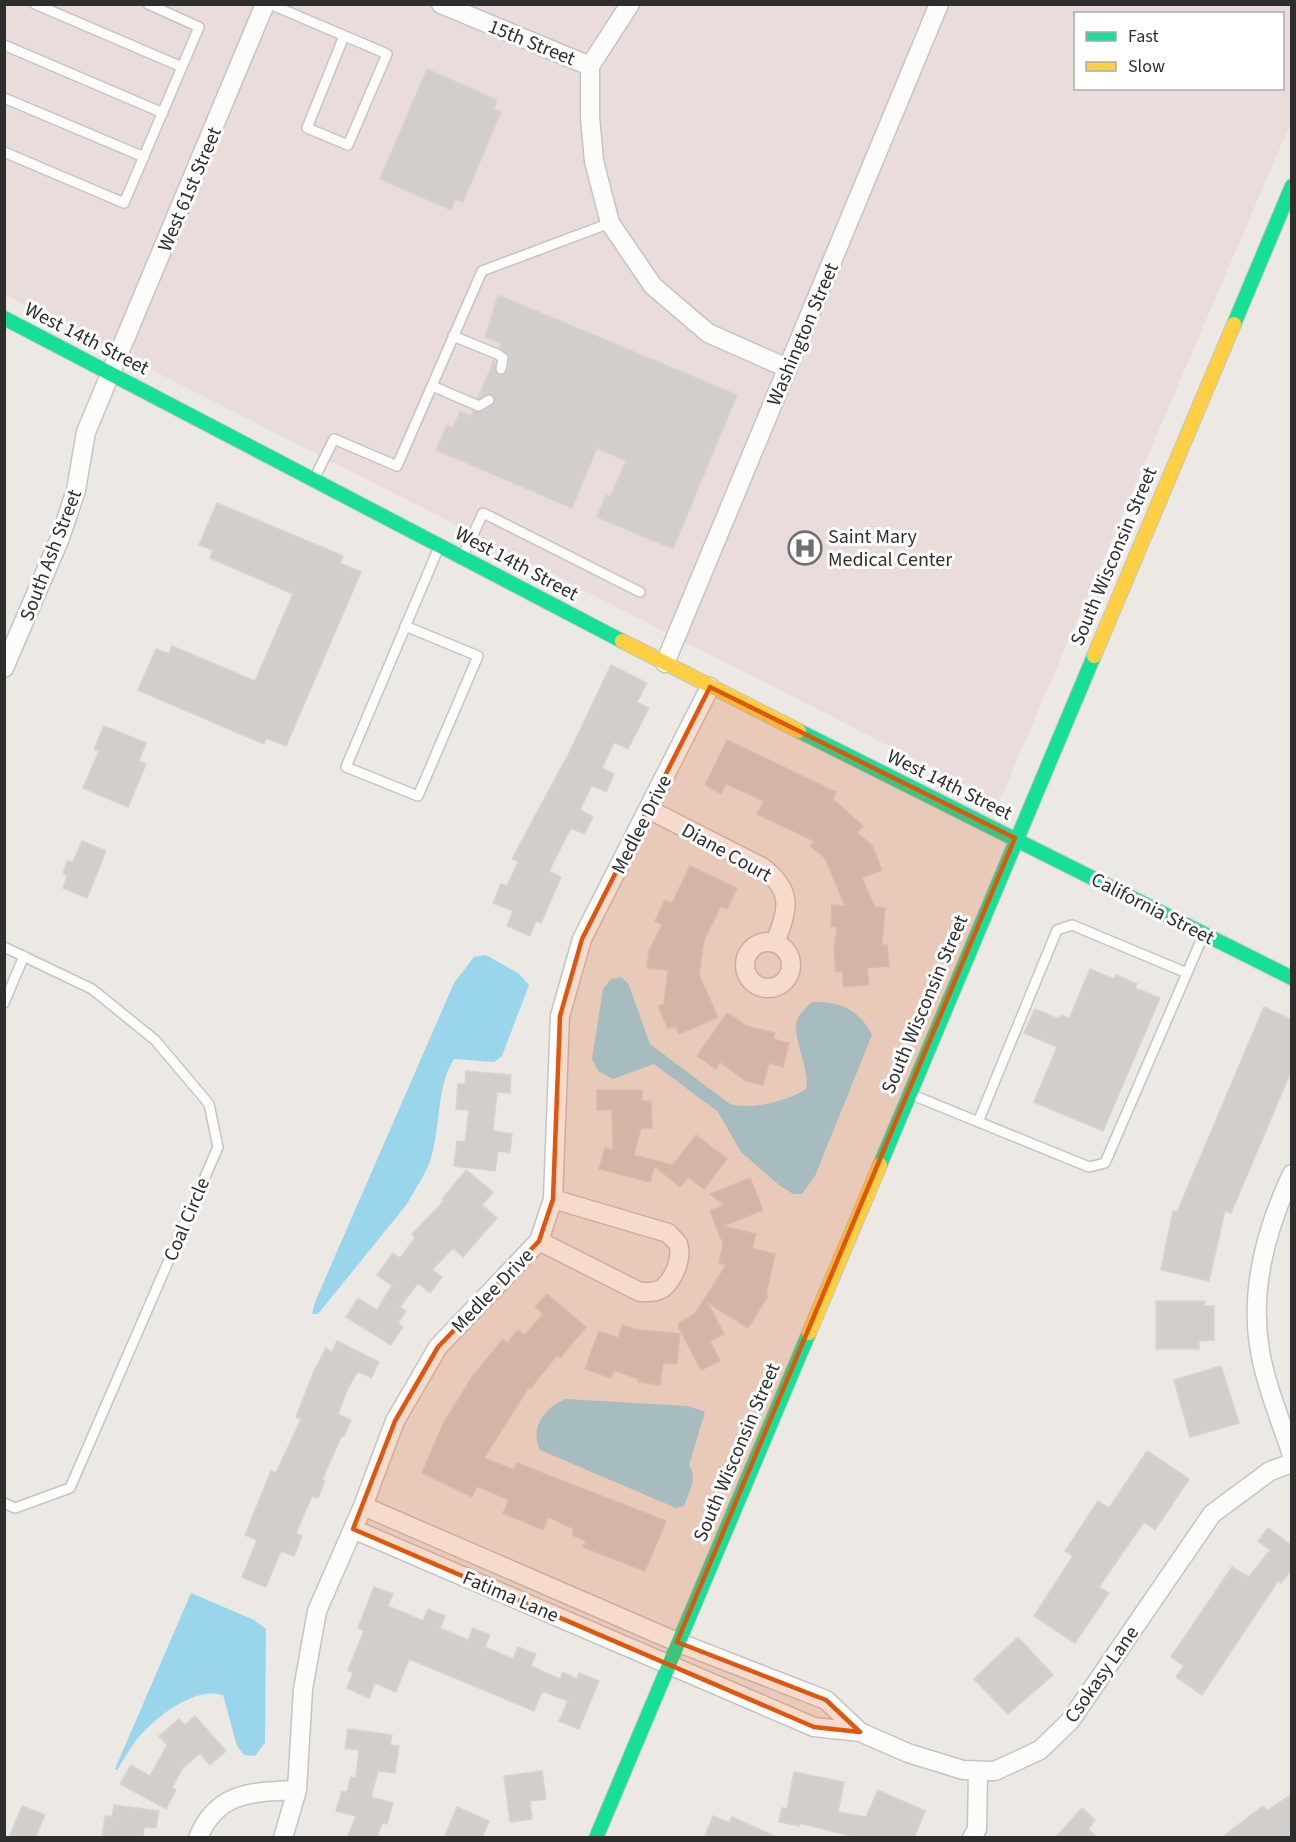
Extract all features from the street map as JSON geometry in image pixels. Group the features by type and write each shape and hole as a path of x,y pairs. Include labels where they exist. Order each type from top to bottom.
{"street":[{"name":"West 61st Street","path":"112,373 268,4"},
{"name":"15th Street","path":"441,4 590,66"},
{"path":"630,4 590,66 594,161 610,223 653,286 708,333 787,368"},
{"name":"Washington Street","path":"664,663 939,4"},
{"name":"South Wisconsin Street","path":"596,1838 1015,838 1292,186"},
{"name":"West 14th Street","path":"4,318 710,687 1015,838"},
{"name":"South Ash Street","path":"4,668 60,538 76,490 86,432 112,373"},
{"name":"Medlee Drive","path":"283,1838 297,1790 303,1689 317,1611 363,1506 395,1421 438,1347 538,1241 553,1199 560,1016 582,939 710,687"},
{"name":"Diane Court","path":"648,809 762,867 777,878 786,897 786,912 775,943"},
{"name":"California Street","path":"1015,838 1292,978"},
{"path":"1292,1174 1278,1203 1264,1245 1256,1302 1260,1351 1292,1455"},
{"path":"538,1241 640,1292 651,1293 663,1288 673,1275 679,1261 678,1244 668,1233 553,1199"},
{"name":"Csokasy Lane","path":"669,1663 814,1727 860,1732 908,1753 963,1770 995,1771 1040,1750 1070,1721 1212,1514 1270,1471 1292,1463"},
{"name":"Fatima Lane","path":"363,1506 677,1642"},
{"name":"Fatima Lane","path":"353,1529 669,1663"},
{"name":"Csokasy Lane","path":"677,1642 826,1700 860,1732"},
{"path":"972,1838 976,1829 978,1771"},
{"path":"198,1838 202,1827 226,1800 251,1792 297,1790"}],"lane":[{"path":"35,4 182,67"},
{"path":"4,152 124,203 199,27 148,4"},
{"path":"268,4 387,54 348,145 307,128 344,36"},
{"path":"4,45 163,113"},
{"path":"4,98 144,157"},
{"path":"314,479 334,439 397,466 482,271 610,223"},
{"path":"453,336 497,354 502,358 501,369"},
{"path":"432,386 479,406 489,400"},
{"path":"462,557 483,513 640,592"},
{"path":"405,626 478,656 418,796 346,767 405,626 440,545"},
{"path":"978,1122 1058,930 1072,925 1187,973"},
{"path":"908,1093 1089,1167 1105,1163 1204,934"},
{"name":"Coal Circle","path":"4,947 92,989 155,1040 209,1104 218,1148 70,1488 15,1508 4,1503"},
{"path":"4,1003 24,956"}],"highlighted area":[{"path":"710,687 1015,838 677,1642 826,1700 860,1732 814,1727 353,1529 395,1421 438,1347 539,1241 553,1199 560,1016 582,939"}],"shaded area":[{"name":"Saint Mary Medical Center","path":"4,5 1291,5 1291,122 999,802 5,295"}],"water":[{"path":"486,955 518,973 529,985 502,1056 494,1062 454,1059 441,1094 431,1158 420,1181 407,1204 318,1314 312,1314 315,1302 454,983 474,957"},
{"path":"621,977 628,983 650,1044 730,1104 739,1106 769,1103 806,1089 807,1080 796,1023 800,1014 812,1002 840,1005 862,1019 872,1035 815,1176 802,1194 793,1194 779,1185 741,1152 718,1112 654,1064 613,1079 598,1071 592,1059 603,989 611,979"},
{"path":"566,1399 688,1406 705,1412 689,1465 693,1480 684,1506 676,1508 540,1450 536,1434 541,1419 558,1402"},
{"path":"191,1593 254,1620 266,1629 265,1743 255,1756 244,1755 237,1746 223,1695 212,1693 200,1695 176,1705 155,1721 135,1742 117,1770 115,1769"}],"building":[{"path":"427,69 497,100 494,109 501,112 463,202 455,199 451,210 380,179"},
{"path":"498,295 737,395 673,549 597,517 606,495 610,497 626,461 597,448 572,508 436,450 447,425 453,428 460,411 471,416 473,411 482,412 495,403 492,394 478,398 494,360 497,374 504,375 508,370 509,355 499,348 501,344 485,337"},
{"path":"217,503 343,556 340,563 361,572 286,746 266,738 264,744 138,690 156,649 169,654 172,646 255,681 293,594 210,558 213,550 199,545"},
{"path":"611,665 647,683 637,702 649,708 628,749 614,742 602,768 614,774 606,792 592,785 580,810 593,817 584,834 571,828 549,871 561,877 541,923 536,921 530,936 507,926 513,911 493,903 501,884 507,886 518,862 512,859 569,753"},
{"path":"104,726 146,743 139,761 146,764 128,807 83,788 99,751 94,749"},
{"path":"727,740 836,792 833,799 863,826 857,833 872,845 882,870 862,878 875,907 885,908 882,945 887,945 889,966 867,968 869,985 844,987 842,971 836,972 834,950 837,927 831,926 832,905 845,906 825,858 810,846 814,841 757,814 764,801 726,784 721,794 705,785"},
{"path":"82,841 106,851 87,898 63,888 67,876 63,874 67,861 73,862"},
{"path":"690,866 737,888 727,909 721,906 704,940 699,975 718,1017 679,1034 675,1026 668,1029 658,1006 664,1004 668,970 647,968 649,951 662,925 655,921 665,900 672,903"},
{"path":"1090,969 1114,979 1116,975 1137,984 1135,988 1160,998 1103,1131 1034,1102 1057,1047 1024,1033 1035,1009 1059,1019 1061,1015 1069,1019"},
{"path":"1264,1007 1292,1020 1292,1069 1231,1213 1225,1211 1209,1281 1161,1270 1173,1211 1177,1212"},
{"path":"727,1013 747,1026 775,1033 773,1039 789,1043 783,1067 769,1063 763,1085 746,1081 720,1062 716,1069 697,1056"},
{"path":"466,1071 511,1075 510,1093 497,1092 493,1131 512,1134 510,1153 498,1151 495,1171 454,1166 457,1141 465,1142 469,1110 456,1109 458,1084 465,1084"},
{"path":"597,1090 642,1090 642,1101 651,1101 652,1128 641,1128 634,1155 673,1165 696,1135 727,1159 704,1189 688,1177 680,1187 654,1166 650,1182 599,1169 605,1148 613,1150 612,1110 597,1110"},
{"path":"466,1170 493,1192 482,1205 497,1218 463,1257 453,1248 432,1270 442,1277 430,1293 418,1283 400,1307 406,1311 398,1323 403,1327 391,1345 346,1317 358,1298 377,1310 392,1286 377,1275 393,1253 400,1258 415,1238 412,1234 444,1201 442,1199"},
{"path":"750,1178 763,1210 723,1226 756,1234 752,1248 775,1254 766,1295 768,1296 748,1328 708,1303 724,1334 710,1341 720,1361 701,1370 679,1328 679,1323 695,1314 726,1265 719,1263 723,1244 710,1211 724,1205 710,1194"},
{"path":"547,1294 586,1327 560,1358 557,1355 531,1388 529,1387 484,1458 514,1470 517,1463 666,1521 645,1571 583,1547 586,1541 572,1535 574,1529 548,1517 543,1530 503,1513 509,1500 477,1486 472,1497 422,1473 444,1422 472,1377 503,1339 507,1343 518,1330 525,1335 543,1314 535,1307"},
{"path":"1156,1301 1205,1301 1204,1306 1214,1306 1214,1340 1199,1341 1199,1349 1156,1349"},
{"path":"622,1325 633,1329 680,1334 677,1364 663,1363 660,1385 638,1382 638,1379 614,1370 611,1378 585,1369 599,1331 618,1338"},
{"path":"337,1341 379,1362 371,1378 358,1371 348,1388 338,1414 351,1420 322,1480 325,1481 318,1498 312,1496 296,1533 302,1536 294,1556 281,1551 266,1587 242,1577 257,1540 245,1535 271,1471 276,1473 301,1419 296,1417 314,1371 326,1348 332,1352"},
{"path":"1221,1366 1239,1423 1190,1437 1174,1380"},
{"path":"1147,1451 1189,1479 1155,1530 1144,1522 1099,1587 1109,1593 1075,1643 1034,1616 1073,1556 1065,1551 1098,1501 1109,1508"},
{"path":"1268,1528 1292,1546 1292,1569 1281,1583 1278,1581 1202,1695 1176,1677 1184,1666 1171,1657 1232,1567 1249,1577 1270,1550 1258,1541"},
{"path":"374,1587 393,1594 388,1606 423,1621 428,1609 445,1616 440,1628 468,1640 473,1628 490,1635 485,1647 513,1659 518,1647 536,1654 531,1666 560,1679 563,1672 577,1679 579,1673 599,1681 579,1729 559,1721 568,1701 542,1691 534,1711 409,1659 396,1692 375,1683 369,1698 347,1688 353,1673 348,1670 364,1631 358,1628"},
{"path":"1018,1637 1053,1675 1008,1714 974,1679"},
{"path":"195,1716 226,1751 210,1765 200,1753 182,1769 172,1788 176,1790 166,1809 120,1784 131,1765 150,1776 167,1745 159,1736 179,1719 185,1725"},
{"path":"348,1729 392,1735 390,1745 399,1746 395,1773 378,1771 371,1797 393,1803 387,1824 382,1823 377,1838 347,1838 356,1816 336,1811 342,1791 347,1792 351,1777 356,1778 359,1750 345,1748"},
{"path":"542,1771 546,1799 530,1801 532,1819 510,1822 504,1776"},
{"path":"794,1772 844,1782 838,1812 866,1817 878,1790 925,1811 914,1838 859,1838 799,1823 799,1826 779,1822 782,1808 787,1809"},
{"path":"1292,1794 1292,1838 1221,1838 1263,1806 1267,1811"},
{"path":"114,1805 159,1811 156,1828 144,1827 143,1838 102,1838 105,1816 112,1817"},
{"path":"22,1806 45,1815 35,1838 9,1838"},
{"path":"457,1807 489,1821 482,1838 444,1838"},
{"path":"1082,1808 1095,1820 1088,1829 1097,1838 1055,1838"},
{"path":"713,1816 729,1823 732,1817 779,1838 704,1838"}],"traffic: fast":[{"path":"1234,324 1292,186"},
{"path":"4,318 622,641"},
{"path":"880,1165 1094,656"},
{"path":"799,731 1292,978"},
{"path":"596,1838 809,1333"}],"traffic: slow":[{"path":"1094,656 1234,324"},
{"path":"622,641 799,731"},
{"path":"809,1333 880,1165"}],"place":[{"name":"Saint Mary Medical Center","path":"805,548"}]}
